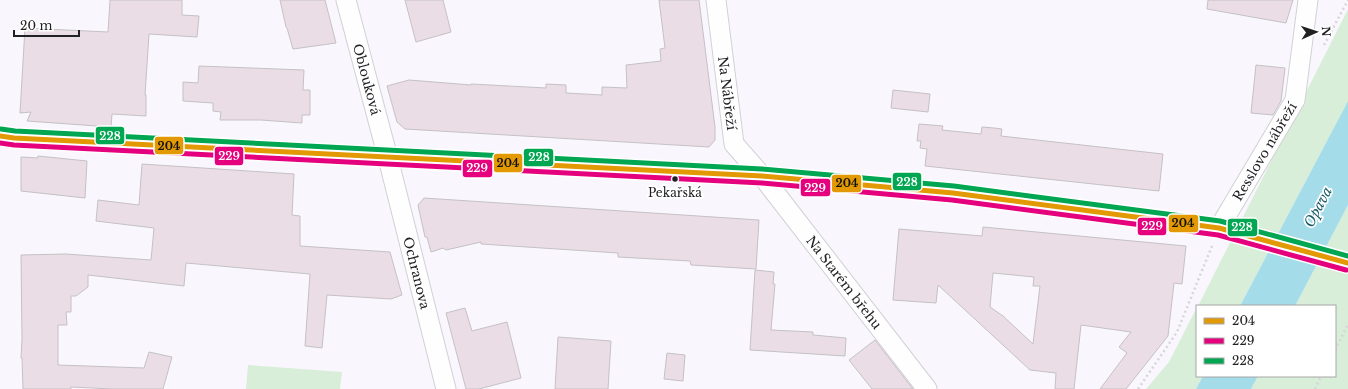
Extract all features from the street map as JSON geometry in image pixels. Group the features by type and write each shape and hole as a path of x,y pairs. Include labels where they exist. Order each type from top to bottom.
{"street":[{"name":"Oblouková","path":"346,0 388,158"},
{"name":"Na Nábřeží","path":"716,0 734,144 762,176"},
{"name":"Resslovo nábřeží","path":"1219,228 1295,100 1308,0"},
{"path":"0,136 14,138 388,158 762,176 953,192 1219,228 1348,263"},
{"name":"Ochranova","path":"388,158 446,389"},
{"name":"Na Starém břehu","path":"762,176 927,389"}],"path":[{"path":"1138,389 1177,332 1219,228"},
{"path":"1336,348 1348,324"},
{"path":"1315,389 1321,377"}],"green space":[{"path":"1348,9 1348,101 1241,305 1199,305"},
{"path":"1348,205 1348,389 1251,389 1257,377 1336,377 1336,305 1296,305"},
{"path":"1196,309 1196,377 1202,377 1196,389 1146,389 1169,362"},
{"path":"248,365 342,372 340,389 246,389"}],"water":[{"name":"Opava","path":"1348,101 1348,205 1296,305 1241,305"},
{"path":"1202,377 1257,377 1251,389 1196,389"}],"building":[{"path":"110,0 182,0 182,15 199,16 197,37 149,34 145,95 146,116 112,114 111,127 27,121 31,112 20,113 25,28 108,32"},
{"path":"280,0 325,0 336,43 293,49"},
{"path":"405,0 443,0 451,32 416,42"},
{"path":"659,0 699,0 715,127 715,140 709,147 405,129 397,122 387,86 409,80 471,85 546,88 546,84 566,85 566,93 602,95 602,87 627,88 626,65 661,61 660,49 665,48"},
{"path":"1208,0 1293,0 1286,23 1207,9"},
{"path":"1256,65 1285,68 1281,101 1273,115 1251,113"},
{"path":"199,66 304,70 303,90 310,90 310,115 302,115 302,123 261,120 220,120 221,112 213,111 213,103 183,101 183,82 198,83"},
{"path":"893,90 930,94 928,112 891,108"},
{"path":"919,124 943,126 942,130 981,134 982,127 994,128 1002,129 1001,136 1163,154 1159,191 925,166 927,149 920,148 921,141 917,141"},
{"path":"38,156 87,161 85,198 21,191 21,157 38,158"},
{"path":"142,164 294,174 292,215 300,216 300,246 390,252 402,295 391,299 327,295 322,348 305,346 310,274 186,263 184,286 88,275 88,287 76,296 71,296 71,312 66,312 67,325 58,325 58,365 144,368 149,352 172,357 163,389 71,387 71,389 23,389 21,358 21,255 66,254 151,260 154,228 96,221 98,200 139,205"},
{"path":"424,198 759,220 756,269 691,265 690,261 618,257 618,253 481,244 481,242 446,250 443,248 431,252 427,237 425,237 418,205"},
{"path":"983,227 1186,246 1182,284 1174,283 1168,336 1126,389 1100,389 1127,353 1119,347 1131,332 1081,325 1074,389 1055,389 1056,373 1030,370 938,285 936,303 893,300 899,229 982,236","holes":["993,273 1034,277 1033,286 1040,286 1033,344 1003,316 990,307"]},
{"path":"755,270 774,272 773,284 775,284 771,330 813,332 813,335 846,338 845,356 750,350"},
{"path":"465,308 472,331 507,322 521,378 479,389 466,389 446,313"},
{"path":"558,337 611,341 608,389 555,389"},
{"path":"875,340 913,389 872,389 849,360"},
{"path":"667,353 685,355 683,381 664,379"}],"transit line":[{"name":"228","path":"1,129 15,131 762,169 954,186 1220,221 1348,256"},
{"name":"204","path":"0,136 14,138 762,176 953,193 1219,228 1348,263"},
{"name":"229","path":"0,143 14,145 762,183 952,200 1218,235 1346,270"}],"place":[{"name":"Pekařská","path":"675,179"}]}
